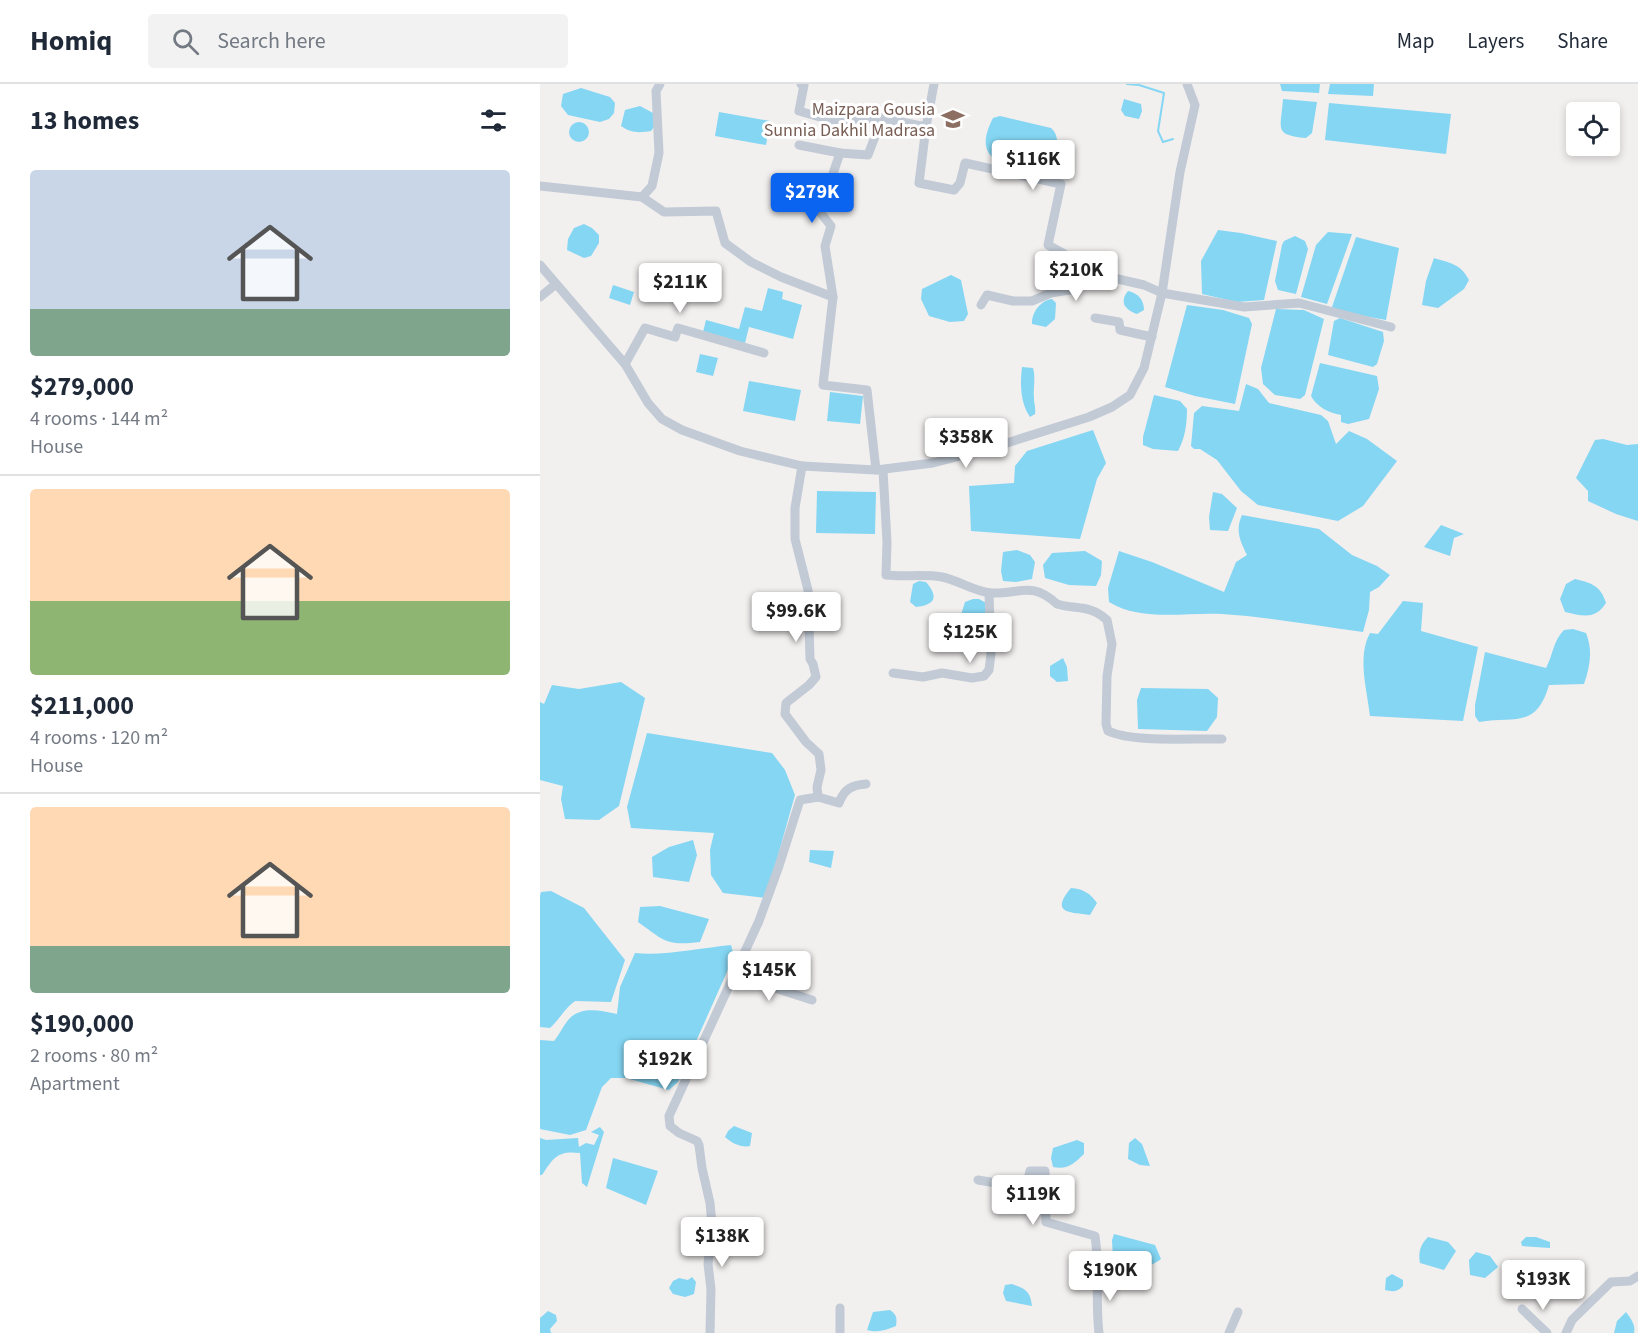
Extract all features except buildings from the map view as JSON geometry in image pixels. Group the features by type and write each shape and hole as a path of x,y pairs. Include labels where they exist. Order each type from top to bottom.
{"street":[{"path":"642,196 652,186 659,153 656,91 660,84"},
{"path":"801,84 804,85 799,111 830,120 882,118 926,127"},
{"path":"934,84 919,183 954,190 960,183 965,163 1061,184 1048,245 1090,268 1097,276"},
{"path":"540,265 625,364 648,403 662,419 682,430 740,451 802,466 879,470 933,463 991,448 1089,417 1112,407 1130,395 1144,368 1162,293 1180,172 1195,105 1187,84"},
{"path":"799,145 840,153 868,155 882,118"},
{"path":"840,153 820,212 831,226 825,246 833,297 823,385 867,390 879,470 886,542 886,575 945,578 989,593 1033,590 1051,598 1057,604 1084,607 1107,620 1112,644 1107,676 1106,724 1108,731 1139,737 1222,739"},
{"path":"540,186 642,196 664,212 716,211 725,243 751,262 780,277 833,297"},
{"path":"981,305 987,296 1013,301 1032,301 1051,293 1075,289 1093,276 1105,276 1144,285 1162,293 1244,307 1299,303 1391,327"},
{"path":"540,297 556,284"},
{"path":"1095,318 1119,322 1120,330 1152,337"},
{"path":"625,364 645,328 675,337 678,328 764,353"},
{"path":"802,466 795,508 795,539 808,590 810,659 816,677 786,703 785,714 806,742 819,754 821,770 817,787 818,796"},
{"path":"893,673 923,677 942,673 972,678 984,676 989,670 991,654 989,593"},
{"path":"710,1333 711,1289 708,1264 712,1224 699,1145 693,1138 679,1133 670,1126 668,1121 767,899 799,802 801,799 818,796 839,803 843,793 855,785 866,783"},
{"path":"735,975 812,1000"},
{"path":"978,1180 1026,1188 1030,1171 1045,1171 1046,1222 1095,1236 1098,1254 1096,1313 1099,1333"},
{"path":"1566,1333 1572,1320 1611,1282 1630,1281 1638,1276"},
{"path":"840,1308 840,1333"},
{"path":"1522,1309 1547,1333"},
{"path":"1229,1333 1238,1312"}],"water":[{"path":"1280,84 1320,84 1319,93 1282,91"},
{"path":"1330,84 1374,84 1373,96 1328,94"},
{"path":"581,88 610,97 615,103 614,113 609,119 600,122 568,115 561,106 563,94"},
{"path":"1124,99 1141,104 1142,111 1139,119 1125,116 1121,110"},
{"path":"1283,99 1317,102 1312,133 1306,138 1288,135 1281,129"},
{"path":"1329,103 1451,114 1446,154 1325,140"},
{"path":"640,106 653,113 656,124 651,131 635,132 621,126 625,110"},
{"path":"719,112 770,121 766,145 715,136"},
{"path":"1000,116 1051,128 1055,133 1057,145 1049,162 1037,167 991,156 986,147 987,132 993,118"},
{"path":"575,122 583,122 589,128 589,136 583,142 575,142 569,136 569,128"},
{"path":"584,224 599,235 599,243 591,256 584,258 567,250 568,239 574,228"},
{"path":"1218,230 1277,241 1264,300 1237,302 1202,294 1201,261"},
{"path":"1328,232 1352,234 1327,304 1301,297 1316,245"},
{"path":"1295,236 1305,241 1308,249 1296,294 1278,290 1275,281 1282,245 1284,241"},
{"path":"1356,237 1399,248 1386,320 1331,310"},
{"path":"1434,258 1459,267 1469,280 1464,289 1438,308 1422,305 1426,281"},
{"path":"951,275 961,280 968,314 964,321 950,322 929,316 921,299 922,289"},
{"path":"613,285 634,292 630,305 609,298"},
{"path":"768,288 783,292 782,299 802,305 793,339 749,327 745,343 703,332 706,320 739,329 745,307 762,311"},
{"path":"1128,291 1140,298 1144,310 1137,314 1127,308 1124,299"},
{"path":"1052,299 1056,303 1055,319 1046,327 1032,324 1033,316 1038,308 1044,302"},
{"path":"1187,305 1223,310 1249,318 1252,324 1235,404 1165,387"},
{"path":"1276,309 1304,310 1324,319 1305,395 1300,399 1275,395 1263,384 1261,368"},
{"path":"1340,318 1383,332 1384,341 1377,364 1373,367 1328,355 1334,321"},
{"path":"700,354 718,358 713,376 696,372"},
{"path":"1320,363 1377,376 1379,389 1369,419 1348,424 1341,422 1341,415 1324,409 1314,400 1311,396"},
{"path":"1022,367 1033,368 1034,372 1035,414 1030,417 1024,406"},
{"path":"749,381 801,390 795,421 743,411"},
{"path":"1246,384 1258,389 1269,403 1321,415 1328,421 1336,444 1349,431 1367,439 1397,461 1363,506 1338,521 1258,505 1241,491 1217,460 1191,446 1194,413 1202,406 1239,411"},
{"path":"830,392 863,396 860,424 827,421"},
{"path":"1154,395 1180,401 1187,409 1185,431 1178,451 1153,449 1143,445"},
{"path":"1093,430 1106,463 1097,479 1080,539 971,531 969,486 1014,483 1015,466 1027,451"},
{"path":"1603,439 1627,445 1638,444 1638,521 1588,501 1588,491 1576,478 1595,440"},
{"path":"817,491 876,492 875,534 816,533"},
{"path":"1213,492 1222,494 1237,508 1228,531 1210,530 1209,517"},
{"path":"1242,515 1319,529 1352,555 1377,566 1390,575 1379,587 1370,592 1369,610 1363,632 1240,615 1149,614 1135,612 1109,602 1108,588 1119,551 1224,592 1236,562 1247,555 1239,535"},
{"path":"1441,525 1464,534 1454,538 1450,556 1424,547"},
{"path":"1017,550 1030,555 1035,562 1032,579 1016,582 1003,581 1001,571 1003,552"},
{"path":"1085,551 1102,561 1101,575 1096,586 1069,585 1045,578 1043,565 1052,553"},
{"path":"1575,579 1591,584 1601,593 1606,603 1597,612 1583,615 1565,612 1560,599 1566,584"},
{"path":"919,581 926,582 934,596 931,602 916,607 910,602 913,584"},
{"path":"973,599 986,603 986,626 975,626 961,615 965,602"},
{"path":"1403,601 1423,603 1421,631 1478,647 1463,721 1370,716 1363,663 1366,642 1370,633 1378,634"},
{"path":"1573,629 1586,633 1589,646 1589,665 1584,684 1549,685 1538,708 1523,718 1479,722 1475,716 1475,705 1485,652 1546,668 1560,634 1564,630"},
{"path":"1063,658 1067,667 1068,681 1057,682 1050,676 1050,666"},
{"path":"621,682 645,698 619,806 599,820 565,819 561,799 563,786 540,780 540,702 544,704 552,685 579,689"},
{"path":"1141,688 1208,689 1218,698 1217,717 1207,731 1138,729 1137,700"},
{"path":"647,733 772,753 785,770 795,795 766,898 723,893 711,875 710,850 714,833 631,828 627,807"},
{"path":"693,840 697,855 689,882 653,877 652,857 669,847"},
{"path":"810,850 834,851 831,868 809,862"},
{"path":"1071,888 1086,892 1097,903 1090,915 1070,912 1062,907"},
{"path":"551,891 584,908 625,960 611,1002 575,1001 550,1028 540,1027 540,896 541,892"},
{"path":"660,906 709,919 700,942 666,941 638,922 640,907"},
{"path":"731,945 734,956 678,1082 669,1090 626,1078 611,1078 602,1087 586,1130 570,1135 540,1129 540,1040 554,1041 569,1019 582,1011 593,1010 617,1014 620,987 635,953 670,953"},
{"path":"734,1126 752,1133 750,1146 737,1144 725,1137"},
{"path":"600,1127 604,1132 587,1187 582,1183 580,1153 573,1152 557,1156 540,1175 540,1138 546,1140 578,1138 579,1147 586,1143 594,1145 599,1135 591,1132"},
{"path":"1135,1138 1142,1144 1150,1166 1140,1165 1128,1159 1129,1143"},
{"path":"1077,1140 1084,1143 1084,1154 1077,1161 1063,1168 1053,1167 1051,1158 1053,1148"},
{"path":"613,1158 658,1171 646,1205 606,1188"},
{"path":"1114,1234 1155,1245 1161,1259 1143,1267 1132,1266 1113,1259"},
{"path":"1428,1237 1448,1242 1456,1251 1444,1270 1420,1263 1420,1249"},
{"path":"1526,1237 1536,1237 1550,1242 1550,1248 1522,1246 1521,1242"},
{"path":"1476,1252 1490,1256 1498,1267 1485,1278 1470,1275 1469,1260"},
{"path":"1392,1274 1403,1280 1403,1286 1395,1291 1385,1290 1386,1278"},
{"path":"692,1277 696,1282 694,1294 685,1297 673,1294 669,1288 673,1281 679,1278 688,1280"},
{"path":"1012,1284 1027,1291 1032,1306 1006,1301 1003,1293 1005,1285"},
{"path":"890,1310 896,1317 896,1326 882,1331 867,1330 873,1312"},
{"path":"548,1311 556,1315 557,1321 550,1329 551,1333 540,1333 540,1318"},
{"path":"1626,1312 1634,1325 1634,1333 1614,1333 1617,1321"}],"waterway":[{"path":"1127,84 1139,85 1164,93 1158,131 1163,142 1173,139"}],"place":[{"name":"Maizpara Gousia Sunnia Dakhil Madrasa","path":"953,119"}]}
